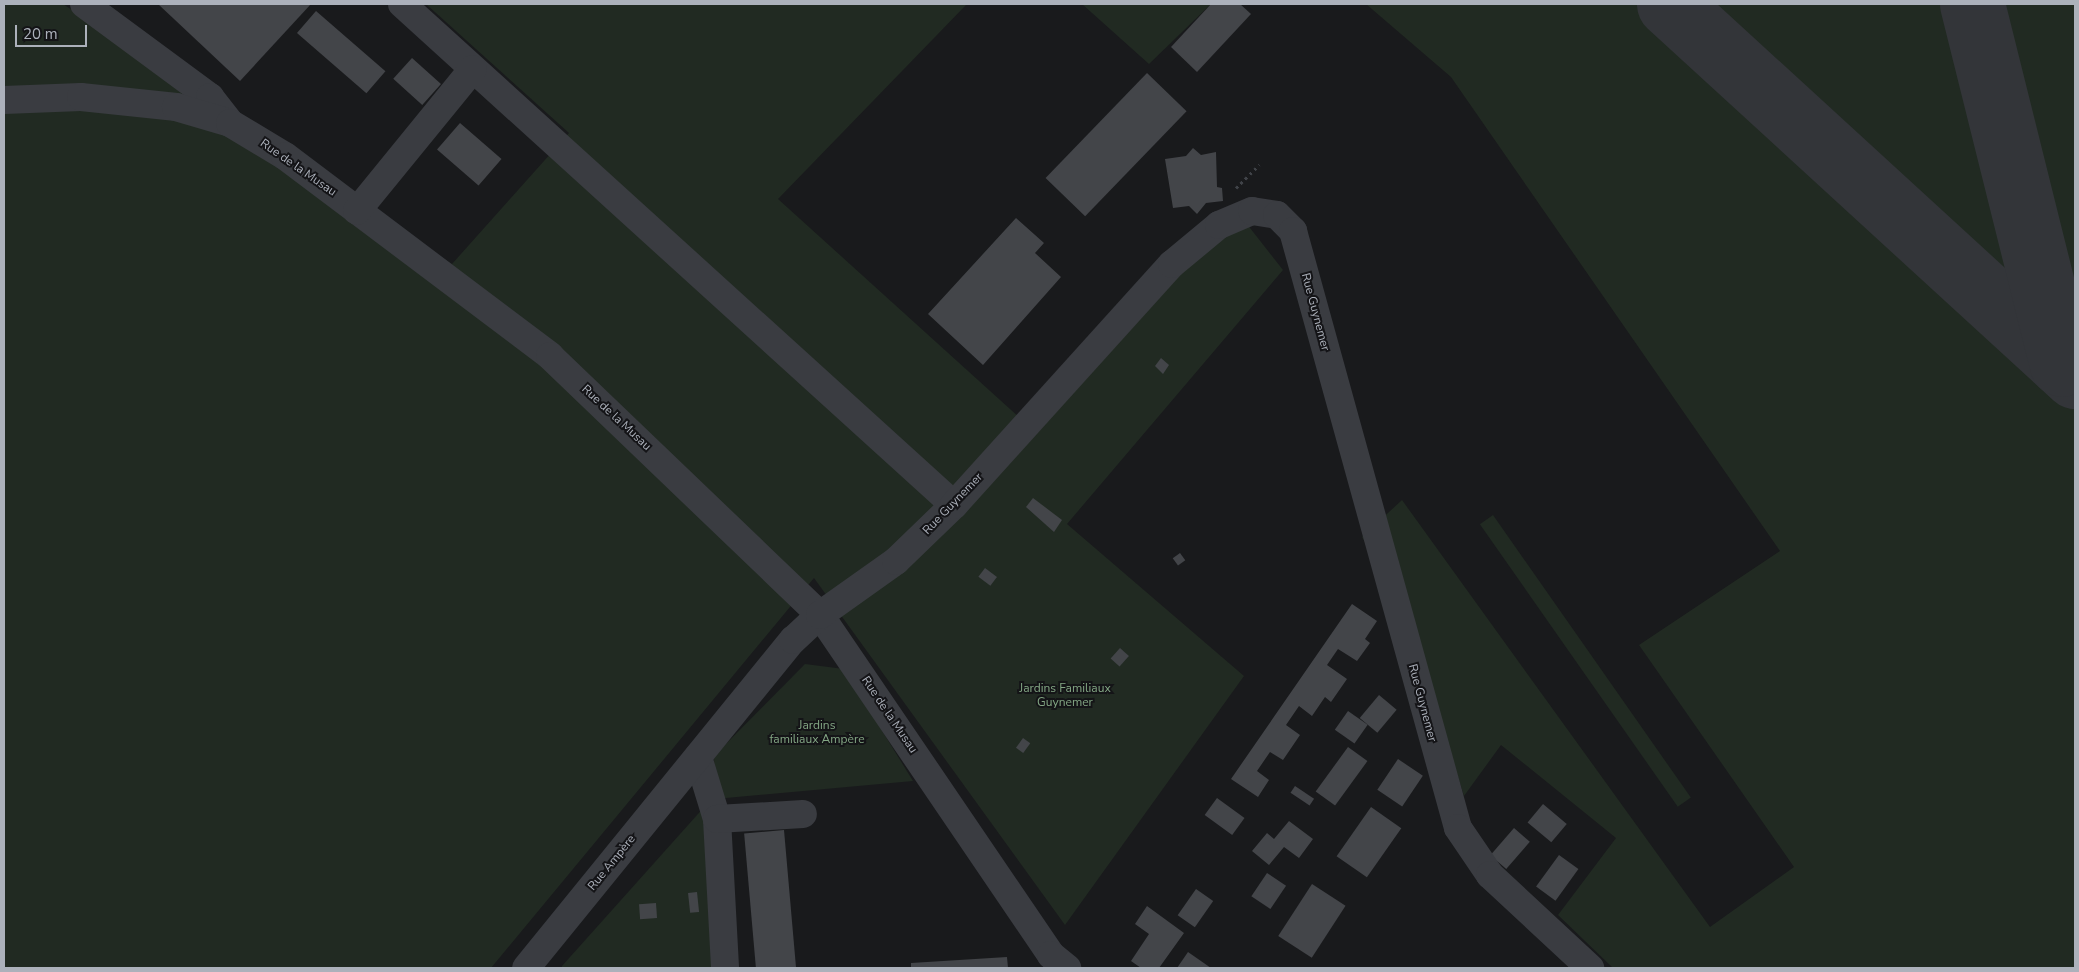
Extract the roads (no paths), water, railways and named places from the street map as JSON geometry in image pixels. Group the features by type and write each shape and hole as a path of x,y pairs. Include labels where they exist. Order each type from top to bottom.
{"street":[{"path":"84,4 210,97 230,123"},
{"path":"402,4 954,505"},
{"path":"357,211 473,69"},
{"name":"Rue de la Musau","path":"4,100 81,97 176,107 230,123 285,156 550,356 820,615 1051,955 1068,968"},
{"name":"Rue Guynemer","path":"820,615 896,561 954,505 1172,264 1234,216 1264,212 1277,215 1293,231 1458,828 1490,875 1590,968"},
{"name":"Rue Ampère","path":"526,968 794,640 820,615"},
{"path":"698,758 717,819 724,968"},
{"path":"717,819 803,814"}],"park label":[{"name":"Jardins Familiaux Guynemer","path":"1065,696"},
{"name":"Jardins familiaux Ampère","path":"817,733"}]}
